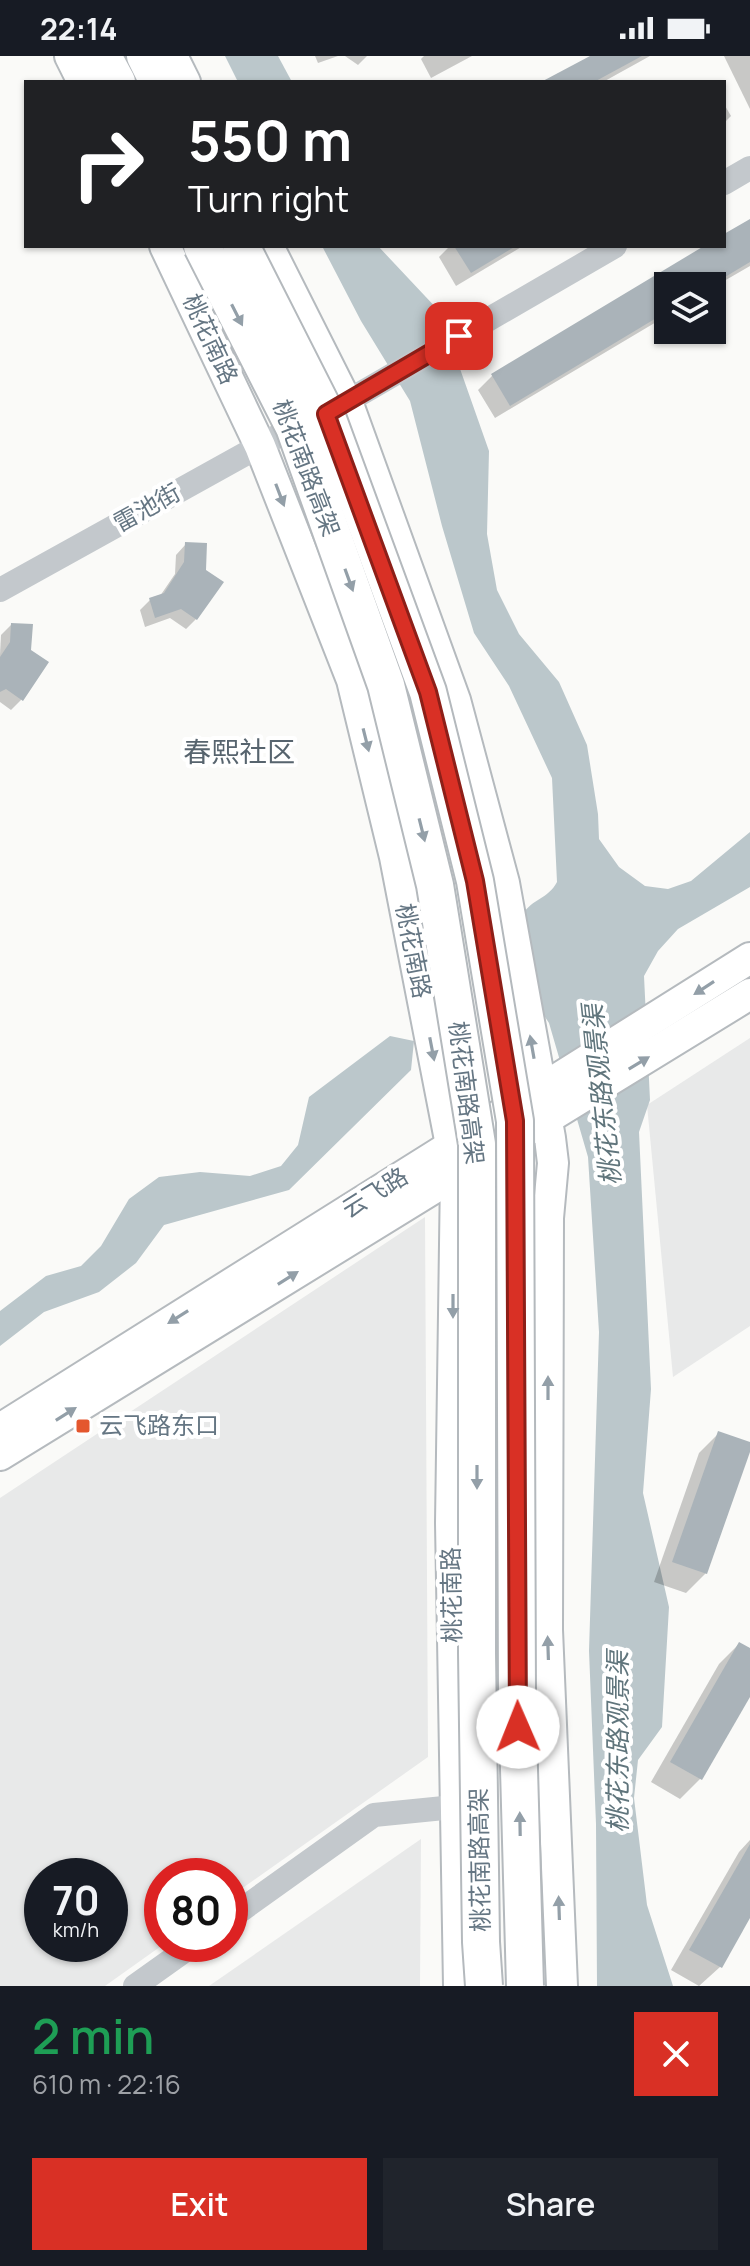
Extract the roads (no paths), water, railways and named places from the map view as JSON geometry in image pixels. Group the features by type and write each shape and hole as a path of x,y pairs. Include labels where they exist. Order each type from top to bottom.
{"highway":[{"path":"103,56 116,80"},
{"path":"145,56 157,80"},
{"name":"桃花南路高架","path":"203,248 322,414 435,885 477,1144 477,1653 484,1986"},
{"name":"桃花南路高架","path":"242,248 322,414 428,692 475,881 515,1121 517,1697 525,1986"}],"main road":[{"path":"70,56 82,80"},
{"path":"172,56 184,80"},
{"name":"桃花南路","path":"166,248 260,446 352,680 395,857 453,1160 451,1523 459,1986"},
{"path":"269,248 322,414 455,700 504,883 549,1100 553,1163 548,1218 547,1630 562,1986"},
{"path":"418,978 513,938"},
{"name":"云飞路","path":"665,1030 750,958"},
{"name":"云飞路","path":"0,1455 549,1100 665,1030 750,994"},
{"name":"云飞路","path":"0,1429 453,1160"},
{"path":"454,1246 548,1218"}],"street":[{"path":"726,182 750,168"},
{"name":"雷池街","path":"0,590 378,384 612,248"},
{"path":"248,1905 374,1815 454,1807"},
{"path":"135,1986 169,1962"}],"water":[{"path":"225,56 278,56 291,80 237,80"},
{"name":"桃花东路观景渠","path":"323,248 380,248 440,312 489,451 487,534 497,590 519,634 559,682 587,745 599,839 619,867 645,886 668,889 691,881 750,832 750,887 678,929 658,951 644,976 650,1100 639,1132 651,1389 643,1493 669,1607 662,1727 638,1760 634,1798 647,1905 673,1986 597,1986 596,1824 589,1651 599,1332 588,1157 549,1023 541,1011 523,914 557,882 552,778 509,686 474,633 410,401 361,321"},
{"path":"390,1036 414,1041 411,1070 289,1190 164,1225 136,1263 99,1292 44,1312 0,1346 0,1311 46,1276 81,1266 101,1246 129,1199 159,1177 200,1172 250,1176 281,1166 298,1145 309,1097"}],"place":[{"name":"云飞路东口","path":"83,1426"}],"district":[{"name":"春熙社区","path":"239,752"}]}
